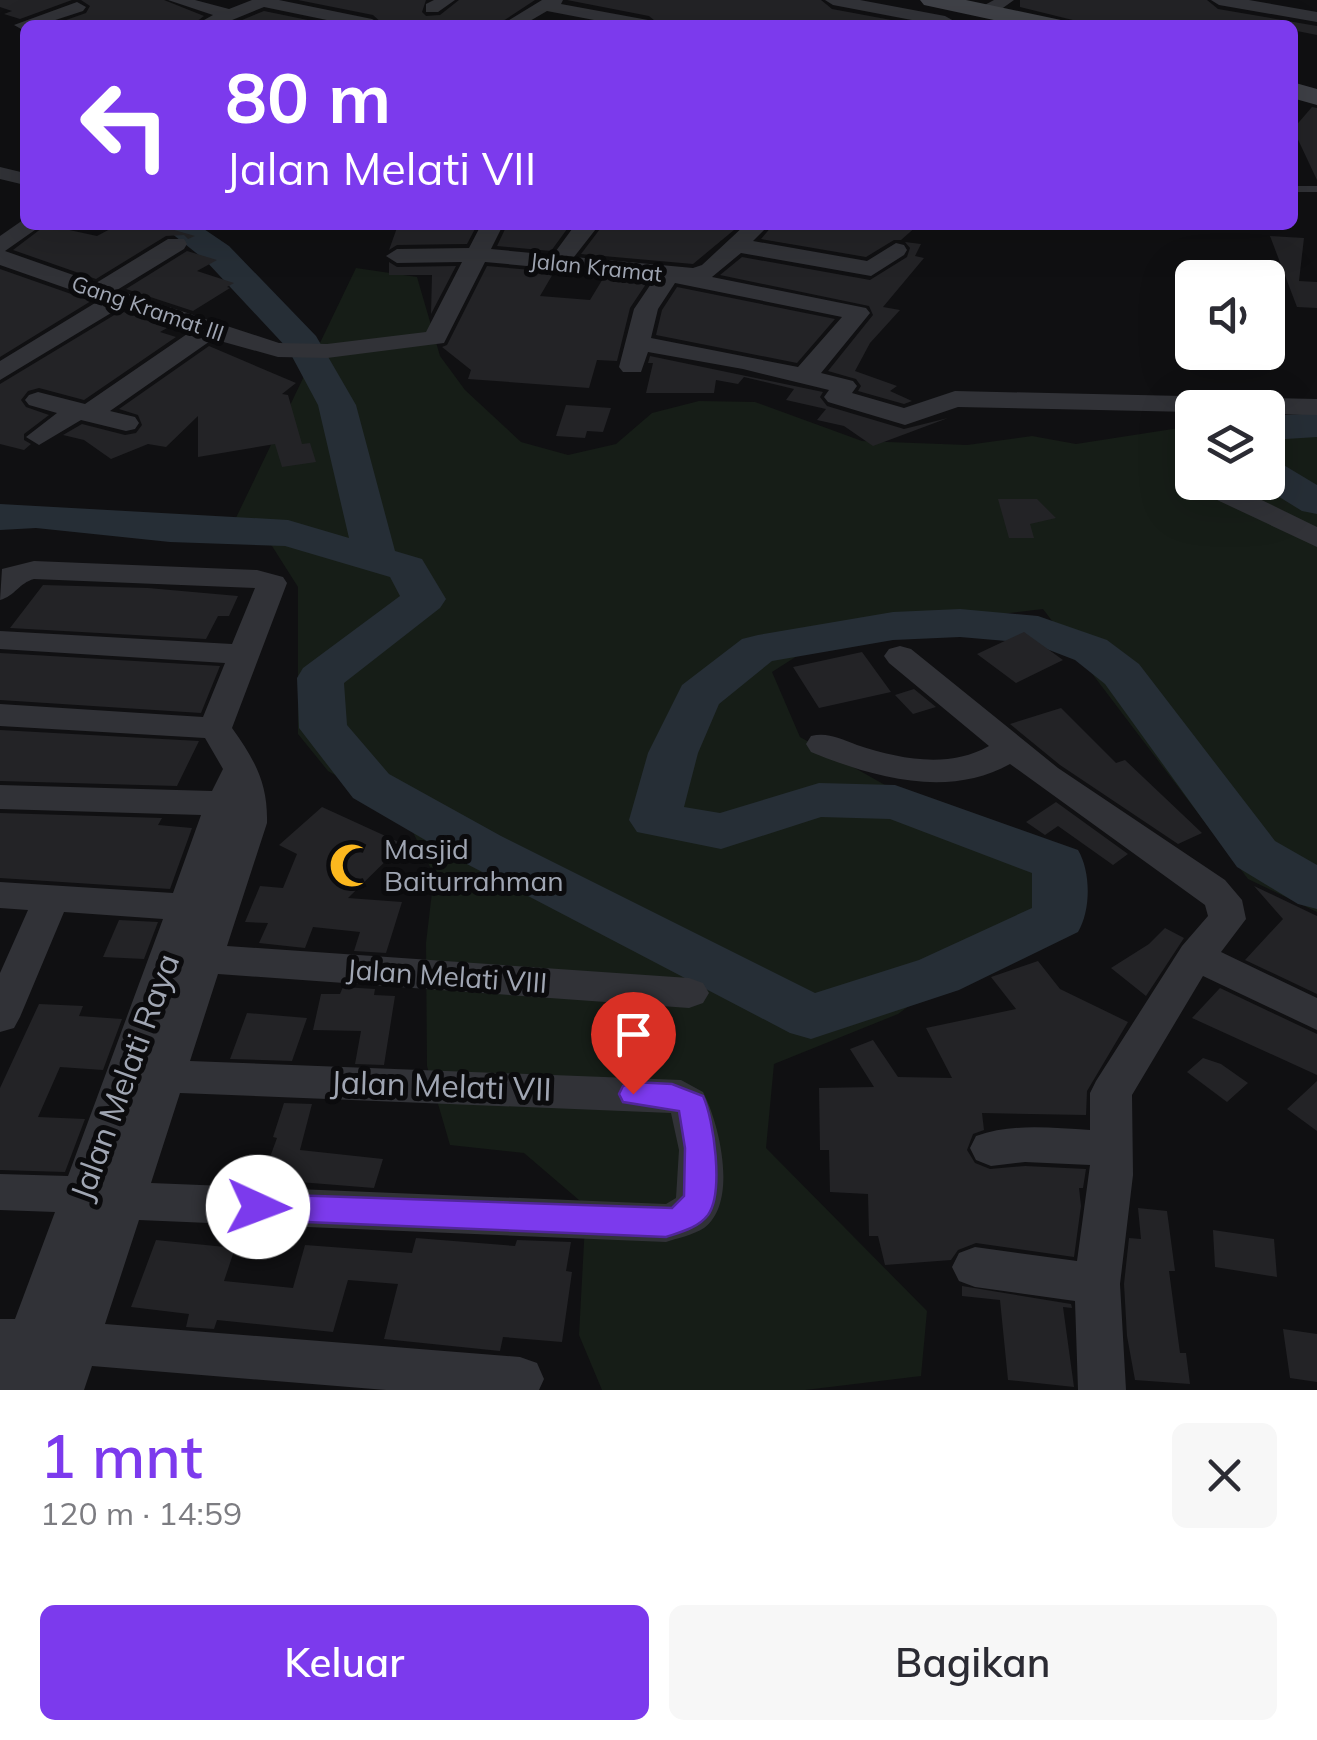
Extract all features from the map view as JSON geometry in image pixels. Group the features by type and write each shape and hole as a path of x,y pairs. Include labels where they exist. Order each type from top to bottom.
{"main road":[{"path":"962,11 1020,20"}],"street":[{"path":"176,0 232,15"},
{"path":"833,0 962,11"},
{"path":"1219,0 1308,21"},
{"path":"218,20 265,1 350,20"},
{"path":"519,20 550,3 643,18"},
{"path":"41,20 85,4"},
{"path":"0,246 24,230"},
{"path":"476,256 489,230"},
{"path":"560,262 583,230"},
{"name":"Jalan Kramat","path":"396,256 476,256 668,275 710,270 752,230"},
{"path":"0,372 176,244"},
{"path":"736,245 873,268 896,250"},
{"name":"Gang Kramat III","path":"0,257 208,330 296,353 435,338 476,256"},
{"path":"831,307 861,267"},
{"path":"805,375 858,314 668,275 646,308 635,355 805,375 844,386 837,397 899,416 914,416 955,399 1175,405"},
{"path":"39,437 208,330"},
{"path":"38,400 126,423"},
{"path":"1285,407 1317,407"},
{"path":"1239,500 1317,538"},
{"path":"0,591 12,574 34,570 257,579 269,581 270,589 214,728 238,791 0,797"},
{"path":"0,640 244,654"},
{"path":"900,656 1012,748 1223,900 1227,918 1196,956 1111,1093 1106,1228 1097,1284 1102,1390"},
{"path":"0,715 214,728"},
{"path":"824,744 845,754 957,771 972,768 1012,748"},
{"name":"Jalan Melati Raya","path":"103,1198 186,906 238,791"},
{"name":"Jalan Melati Raya","path":"13,1390 103,1198 166,1076 249,823 238,791"},
{"path":"0,896 186,906"},
{"path":"0,1017 52,898"},
{"path":"1196,956 1317,1015"},
{"name":"Jalan Melati VIII","path":"205,960 689,992"},
{"name":"Jalan Melati VII","path":"0,1192 666,1223 689,1215 700,1196 700,1148 694,1109 681,1098 166,1076"},
{"path":"991,1148 1024,1144 1110,1149"},
{"path":"976,1267 1097,1284"},
{"path":"36,1341 520,1379"},
{"name":"Jalan Melati Raya","path":"36,1341 60,1390"}],"shaded area":[{"path":"356,268 417,277 440,356 465,390 521,442 568,455 616,444 652,413 699,401 755,402 862,441 967,445 1032,436 1076,444 1175,429 1175,500 1285,500 1285,423 1317,423 1317,912 1248,879 1043,609 830,635 772,672 800,737 1069,889 898,1014 774,1064 766,1148 927,1311 921,1376 805,1390 602,1390 579,1335 586,1206 524,1153 450,1145 427,1066 426,943 434,875 404,814 328,771 298,734 298,587 272,546 233,524"}],"building":[{"path":"0,0 72,0 20,19 4,14 12,11 0,7"},
{"path":"81,0 164,0 204,16 199,20 66,20 86,13 90,6"},
{"path":"298,0 426,0 422,12 426,16 440,15 459,0 535,0 505,20 378,20 373,15"},
{"path":"567,0 821,0 832,9 891,20 654,20"},
{"path":"1020,0 1207,0 1218,9 1282,20 1073,20 1020,7"},
{"path":"264,11 308,20 242,20"},
{"path":"1298,23 1317,26 1317,35 1298,31"},
{"path":"1312,107 1317,108 1317,180 1298,140 1298,123"},
{"path":"39,230 69,230 97,236 108,230 174,230 195,236 166,236 96,279 13,250"},
{"path":"396,230 474,230 467,244 397,245 389,250"},
{"path":"505,230 566,230 551,251 497,246"},
{"path":"599,230 734,230 693,264 581,254"},
{"path":"769,230 912,230 866,257 761,239"},
{"path":"1270,236 1304,238 1299,281 1317,282 1317,308 1297,307 1285,275 1285,260 1279,260"},
{"path":"905,242 921,244 915,256 924,258 883,307 900,310 870,343 855,371 897,386 890,391 912,401 904,404 858,391 861,386 856,379 828,371 873,315 869,306 720,275 742,257 870,280 907,257 910,248"},
{"path":"187,251 217,260 197,271 234,283 193,311 126,289"},
{"path":"389,262 397,267 456,266 431,314 432,275 389,275"},
{"path":"487,266 554,272 540,296 590,300 604,277 648,281 630,308 617,361 597,360 589,388 468,379 471,370 442,347 447,345"},
{"path":"0,269 91,301 0,357"},
{"path":"677,287 835,319 797,363 656,335 662,310"},
{"path":"121,311 167,328 160,332 176,337 84,400 39,388 28,391 21,400 26,407 49,415 24,434 24,440 31,444 24,450 0,444 0,384"},
{"path":"209,346 296,383 282,394 288,395 302,444 310,443 316,462 282,467 275,444 198,457 198,416 166,447 148,444 111,459 84,440 63,435 82,424 125,435 136,433 142,425 138,415 119,409"},
{"path":"650,356 823,392 820,397 827,406 904,429 948,418 873,446 844,426 817,420 826,409 786,400 794,389 744,377 738,384 716,380 714,393 646,393 653,363 648,363"},
{"path":"566,405 611,408 603,432 587,431 585,438 556,436"},
{"path":"998,499 1037,499 1056,518 1030,524 1034,538 1009,538"},
{"path":"43,585 238,596 229,616 218,616 206,639 10,628"},
{"path":"1024,632 1063,660 1016,683 977,654"},
{"path":"862,652 891,692 819,708 793,667"},
{"path":"0,653 220,666 201,713 0,700"},
{"path":"914,689 936,707 913,714 895,695"},
{"path":"1061,708 1116,763 1125,760 1202,833 1178,844 1060,765 1010,724"},
{"path":"0,730 199,741 177,786 0,781"},
{"path":"1056,802 1128,854 1113,865 1058,826 1045,835 1026,822"},
{"path":"322,807 403,844 348,898 402,902 386,953 354,951 360,932 313,927 305,948 259,943 268,923 245,922 260,886 283,888 297,854 279,845"},
{"path":"0,813 162,818 158,825 192,828 170,889 0,878"},
{"path":"1254,886 1317,916 1317,994 1245,960 1283,919"},
{"path":"119,920 158,922 144,959 103,957"},
{"path":"1165,928 1184,938 1146,996 1111,968 1149,944"},
{"path":"1038,961 1060,989 1128,1022 1087,1091 1086,1115 982,1113 984,1130 973,1134 967,1150 975,1163 990,1169 1086,1169 1083,1188 1079,1188 1081,1206 1074,1257 976,1243 958,1250 951,1260 885,1265 878,1236 869,1236 868,1194 830,1192 829,1150 820,1150 819,1088 874,1087 850,1049 873,1040 898,1077 952,1078 926,1028 1016,1009 991,977"},
{"path":"343,987 375,989 374,995 395,996 384,1065 355,1064 361,1031 313,1030 321,994 340,994"},
{"path":"1220,988 1317,1034 1317,1075 1192,1018"},
{"path":"39,1004 83,1006 79,1016 122,1019 103,1070 60,1067 38,1117 85,1119 65,1172 0,1170 0,1088"},
{"path":"247,1013 307,1018 292,1061 230,1059"},
{"path":"1203,1058 1221,1064 1248,1083 1227,1102 1187,1072"},
{"path":"1317,1081 1317,1131 1287,1109"},
{"path":"284,1103 312,1104 300,1150 383,1159 374,1188 262,1179 277,1138 273,1137"},
{"path":"1138,1208 1167,1211 1175,1271 1169,1271 1180,1353 1186,1353 1190,1384 1135,1380 1124,1284 1129,1238 1141,1239"},
{"path":"1213,1230 1274,1239 1277,1277 1215,1267"},
{"path":"416,1238 515,1246 517,1240 571,1242 566,1271 572,1272 562,1342 503,1337 500,1351 384,1339 398,1284 348,1280 333,1332 217,1320 214,1329 186,1327 189,1314 131,1307 156,1240 235,1248 224,1281 293,1288 305,1245 412,1253"},
{"path":"962,1286 1071,1304 1072,1308 1063,1307 1074,1387 1008,1380 1000,1300 962,1296"},
{"path":"1283,1329 1317,1334 1317,1382 1290,1378"}],"waterway":[{"path":"184,230 217,253 303,344 337,405 376,559"},
{"path":"1285,427 1317,425"},
{"path":"1285,483 1317,502"},
{"path":"0,517 288,533 376,559"},
{"path":"376,559 407,568 424,599 320,678 323,728 371,786 482,849 811,1017 939,975 1059,918 1059,863 895,802 819,800 721,831 655,820 673,753 699,696 758,649 893,626 960,623 1038,630 1091,650 1122,674 1256,854 1317,890"}],"place":[{"name":"Masjid Baiturrahman","path":"351,865"}],"route":[{"path":"258,1207 666,1223 681,1219 696,1207 700,1196 700,1148 694,1109 689,1100 681,1098 633,1094"}]}
